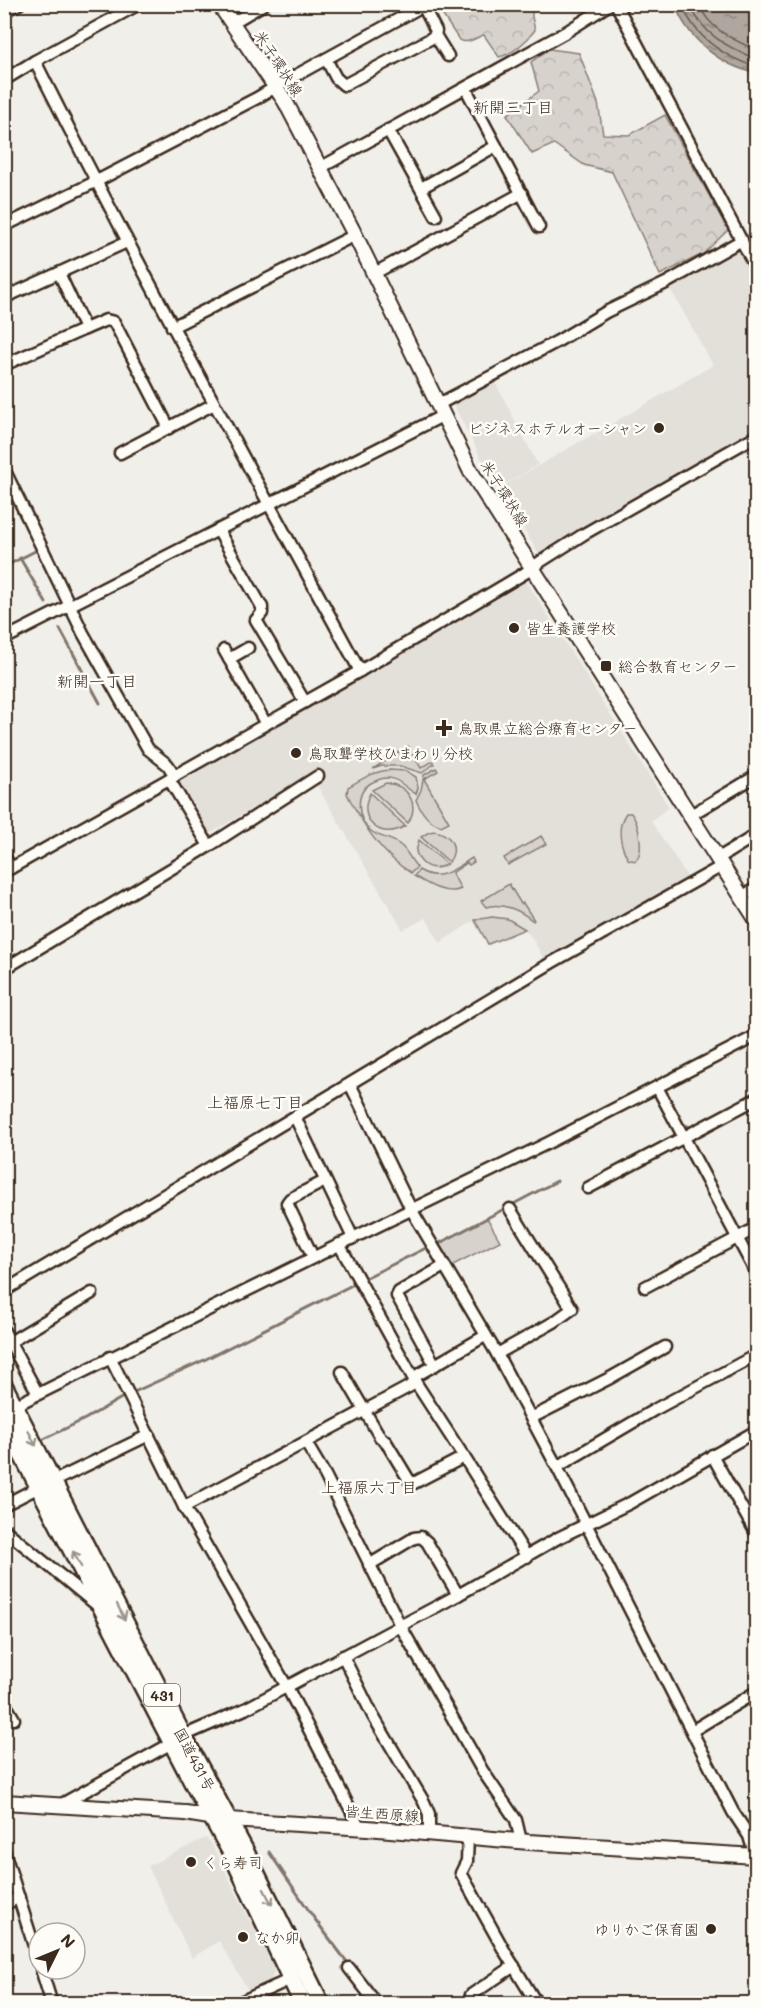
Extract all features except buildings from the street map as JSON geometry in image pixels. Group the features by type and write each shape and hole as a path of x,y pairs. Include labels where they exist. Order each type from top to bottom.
{"highway":[{"name":"国道431号","path":"4,1386 10,1408 105,1612 178,1740"},
{"name":"国道431号","path":"4,1420 46,1484 178,1740 321,2004"},
{"name":"国道431号","path":"220,1818 236,1860 303,2004"}],"main road":[{"name":"米子環状線","path":"219,4 276,87 320,168 471,472 756,919"},
{"name":"皆生西原線","path":"4,1802 60,1804 521,1841 756,1856"}],"street":[{"path":"4,11 19,4"},
{"path":"4,80 139,4"},
{"path":"232,23 264,4"},
{"path":"320,168 388,129 466,89 610,4"},
{"path":"616,4 756,268"},
{"path":"4,226 95,182 276,87 424,5 436,31 435,34 448,56"},
{"path":"326,59 339,81 344,85 430,39 435,34"},
{"path":"35,61 95,182 172,327 360,671"},
{"path":"466,89 539,227"},
{"path":"388,129 436,216"},
{"path":"421,188 496,146"},
{"path":"374,274 522,193"},
{"path":"172,327 355,235"},
{"path":"4,639 269,504 441,409 606,312 666,283 742,240"},
{"path":"8,296 127,242"},
{"path":"59,273 85,328"},
{"path":"4,365 85,328 106,320 114,322 169,428"},
{"path":"120,453 214,404"},
{"path":"4,856 8,870 360,671 525,573 584,534 756,436"},
{"path":"4,469 83,633 148,749 168,765 172,777 209,846"},
{"path":"218,530 261,607 262,613 256,620 305,702"},
{"path":"248,648 226,655 266,724"},
{"path":"4,969 209,846 318,776"},
{"path":"689,816 756,776"},
{"path":"4,1291 719,862 756,835"},
{"path":"742,897 756,888"},
{"path":"10,1408 548,1143 756,1036"},
{"path":"350,1084 411,1209 496,1354 557,1467 733,1812 749,1836 756,1856"},
{"path":"657,1087 756,1273"},
{"path":"588,1188 756,1099"},
{"path":"295,1117 352,1238"},
{"path":"313,1257 287,1203 290,1199 325,1180"},
{"path":"496,1354 572,1310 510,1209"},
{"path":"645,1287 756,1228"},
{"path":"339,1244 415,1380 527,1557"},
{"path":"435,1365 396,1296 399,1292 444,1266"},
{"path":"10,1342 92,1293"},
{"path":"4,1330 38,1394"},
{"path":"184,1507 364,1412 435,1365 485,1336"},
{"path":"531,1418 665,1347"},
{"path":"557,1467 654,1410 756,1355"},
{"path":"110,1357 184,1507 287,1686 360,1828"},
{"path":"342,1372 364,1412 412,1482 417,1482 464,1456"},
{"path":"60,1804 178,1740 245,1709 458,1595 558,1538 630,1503 756,1431"},
{"path":"4,1505 149,1435"},
{"path":"306,1443 325,1475 400,1625 482,1770 516,1820 521,1841"},
{"path":"712,1455 756,1533"},
{"path":"4,1529 105,1612"},
{"path":"369,1565 414,1538 422,1537 428,1542 458,1595"},
{"path":"343,1656 373,1716 424,1802 429,1814 429,1833"},
{"path":"692,1731 756,1692"},
{"path":"4,1702 14,1719"},
{"path":"468,1836 467,1861 460,1873 537,2004"},
{"path":"4,1851 27,1923"},
{"path":"4,1905 19,1897"},
{"path":"471,2004 471,1995 513,1966"},
{"path":"349,1968 377,2004"},
{"path":"236,2004 291,1979"},
{"path":"45,1981 52,2004"}],"shaded area":[{"path":"741,246 756,276 756,428 626,504 628,491 625,504 539,554 498,489 595,433 604,448 596,433 713,365 668,285"},
{"path":"493,378 538,465 497,489 453,404 455,399"},
{"name":"鳥取県立総合療育センター","path":"525,579 669,807 651,821 690,881 546,963 533,939 525,930 488,946 473,921 440,943 426,918 403,930 310,774 211,833 206,832 178,784 179,779"},
{"path":"205,1838 210,1841 275,1970 271,1980 248,1990 219,1941 192,1958 148,1866"}],"green space":[{"path":"436,5 532,5 535,30 519,46 499,57 484,35 469,41 459,40"},
{"path":"549,49 579,53 598,103 603,134 629,135 665,115 728,230 703,254 660,275 612,172 584,165 554,144 532,154 507,115 539,91 531,62"},
{"path":"408,746 421,768 433,761 434,764 422,773 400,766 382,766 373,769"},
{"path":"436,768 438,771 424,779 449,822 441,826 426,816 416,800 424,775"},
{"path":"390,770 406,771 416,777 418,788 416,794 392,778 379,779 366,787 362,793 360,814 371,831 397,843 405,850 417,867 411,873 381,848 366,827 347,794 348,787 358,781"},
{"path":"386,783 400,787 410,797 413,809 408,823 372,790"},
{"path":"370,793 405,826 387,831 373,825 366,811"},
{"path":"626,813 631,813 638,830 640,852 635,861 628,859 621,842 621,824"},
{"path":"435,831 445,835 452,842 453,852 449,862 421,837"},
{"path":"541,836 546,844 508,865 504,858"},
{"path":"419,840 447,864 432,868 424,864 416,852"},
{"path":"472,858 474,862 469,865 467,863 452,873 461,889 455,891 443,890 414,876 419,870 433,875 447,873"},
{"path":"509,884 533,921 511,908 486,907 481,901"},
{"path":"492,917 508,919 525,929 488,944 475,920"},
{"path":"487,1218 500,1241 451,1266 438,1245"}],"water":[{"path":"675,5 756,5 756,73 730,64 707,49 688,29"}],"waterway":[{"path":"4,567 39,549"},
{"path":"20,558 46,603"},
{"path":"60,629 100,703"},
{"path":"681,1123 690,1127"},
{"path":"438,1244 557,1181"},
{"path":"365,1278 428,1247"},
{"path":"134,1392 202,1361 356,1283"},
{"path":"44,1439 125,1396"},
{"path":"58,1580 72,1593"},
{"path":"269,1852 347,1962"}],"place":[{"name":"ビジネスホテルオーシャン","path":"659,428"},
{"name":"皆生養護学校","path":"514,628"},
{"name":"総合教育センター","path":"606,666"},
{"name":"鳥取県立総合療育センター","path":"444,728"},
{"name":"鳥取聾学校ひまわり分校","path":"296,753"},
{"name":"くら寿司","path":"191,1862"},
{"name":"ゆりかご保育園","path":"711,1929"},
{"name":"なか卯","path":"243,1937"}],"district":[{"name":"新開三丁目","path":"513,106"},
{"name":"新開一丁目","path":"97,680"},
{"name":"上福原七丁目","path":"255,1101"},
{"name":"上福原六丁目","path":"369,1486"}]}
